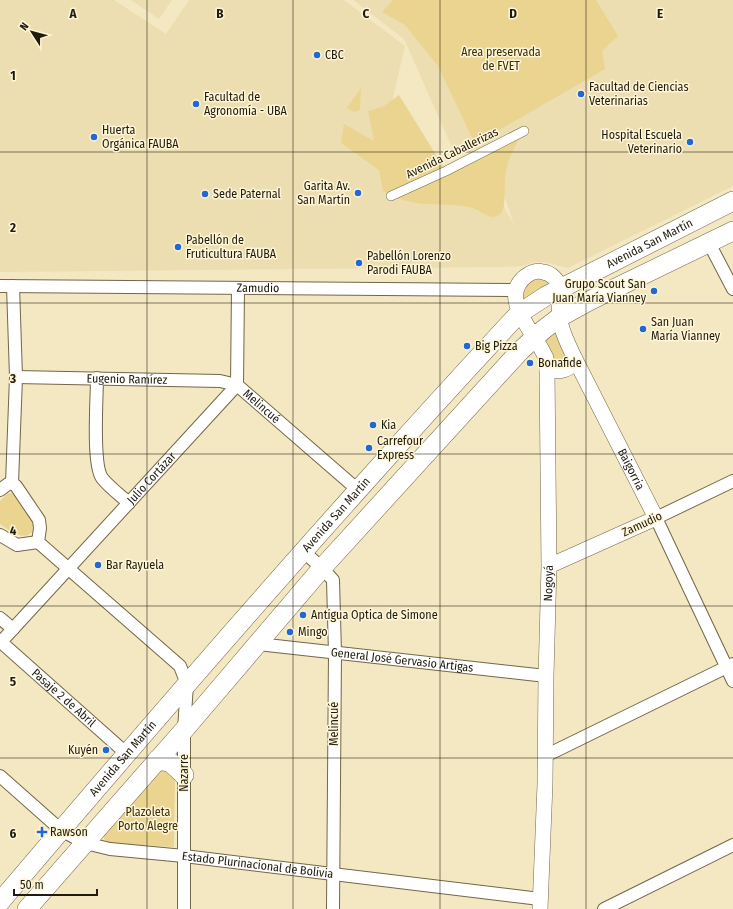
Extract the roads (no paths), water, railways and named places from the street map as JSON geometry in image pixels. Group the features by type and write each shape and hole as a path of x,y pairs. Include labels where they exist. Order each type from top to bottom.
{"main road":[{"name":"Avenida San Martín","path":"0,902 187,684 358,490 520,313 560,289 733,201"},
{"name":"Avenida San Martín","path":"27,909 184,730 322,568 534,337 560,317 591,300 733,231"},
{"path":"157,760 170,762 184,775"}],"street":[{"name":"Avenida Caballerizas","path":"391,196 446,171 524,131"},
{"path":"709,243 733,288"},
{"path":"516,290 522,279 531,272 544,272 549,274 557,281 560,289"},
{"name":"Zamudio","path":"0,286 516,290"},
{"path":"12,483 16,377 13,286"},
{"path":"237,386 238,288"},
{"name":"Baigorria","path":"560,289 560,317 564,334 575,359 730,666 733,681"},
{"name":"Nogoyá","path":"516,290 515,295 520,313 546,358 547,368 549,566 540,904"},
{"path":"547,368 558,371 564,370 572,365 575,359"},
{"name":"Eugenio Ramírez","path":"16,377 220,381 237,386"},
{"path":"97,378 96,453 98,468 101,477 129,504"},
{"name":"Melincué","path":"237,386 358,490"},
{"name":"Julio Cortázar","path":"0,643 237,386"},
{"name":"Zamudio","path":"549,566 656,518 733,481"},
{"path":"0,490 12,483"},
{"path":"12,483 16,486 39,520 40,528 38,542"},
{"path":"0,535 17,545 38,542 180,666 187,684"},
{"name":"Melincué","path":"304,552 333,580 335,653 334,909"},
{"path":"0,618 13,629"},
{"name":"Pasaje 2 de Abril","path":"0,643 127,754"},
{"name":"General José Gervasio Artigas","path":"258,644 546,676"},
{"path":"545,756 730,666"},
{"name":"Nazarre","path":"184,909 184,730 187,684"},
{"name":"Estado Plurinacional de Bolivia","path":"0,776 61,830 85,843 110,849 184,856 333,874 540,904"},
{"path":"604,909 733,845"}],"place":[{"name":"CBC","path":"317,55"},
{"name":"Facultad de Ciencias Veterinarias","path":"581,94"},
{"name":"Facultad de Agronomía - UBA","path":"196,104"},
{"name":"Huerta Orgánica FAUBA","path":"94,137"},
{"name":"Hospital Escuela Veterinario","path":"690,142"},
{"name":"Garita Av. San Martín","path":"358,193"},
{"name":"Sede Paternal","path":"205,194"},
{"name":"Pabellón de Fruticultura FAUBA","path":"178,247"},
{"name":"Pabellón Lorenzo Parodi FAUBA","path":"359,263"},
{"name":"Grupo Scout San Juan María Vianney","path":"654,291"},
{"name":"San Juan María Vianney","path":"643,329"},
{"name":"Big Pizza","path":"467,346"},
{"name":"Bonafide","path":"530,363"},
{"name":"Kia","path":"373,425"},
{"name":"Carrefour Express","path":"369,448"},
{"name":"Bar Rayuela","path":"98,565"},
{"name":"Antigua Optica de Simone","path":"303,615"},
{"name":"Mingo","path":"290,632"},
{"name":"Kuyén","path":"106,750"},
{"name":"Rawson","path":"42,832"}],"park label":[{"name":"Area preservada de FVET","path":"501,59"},
{"name":"Plazoleta Porto Alegre","path":"148,819"}]}
